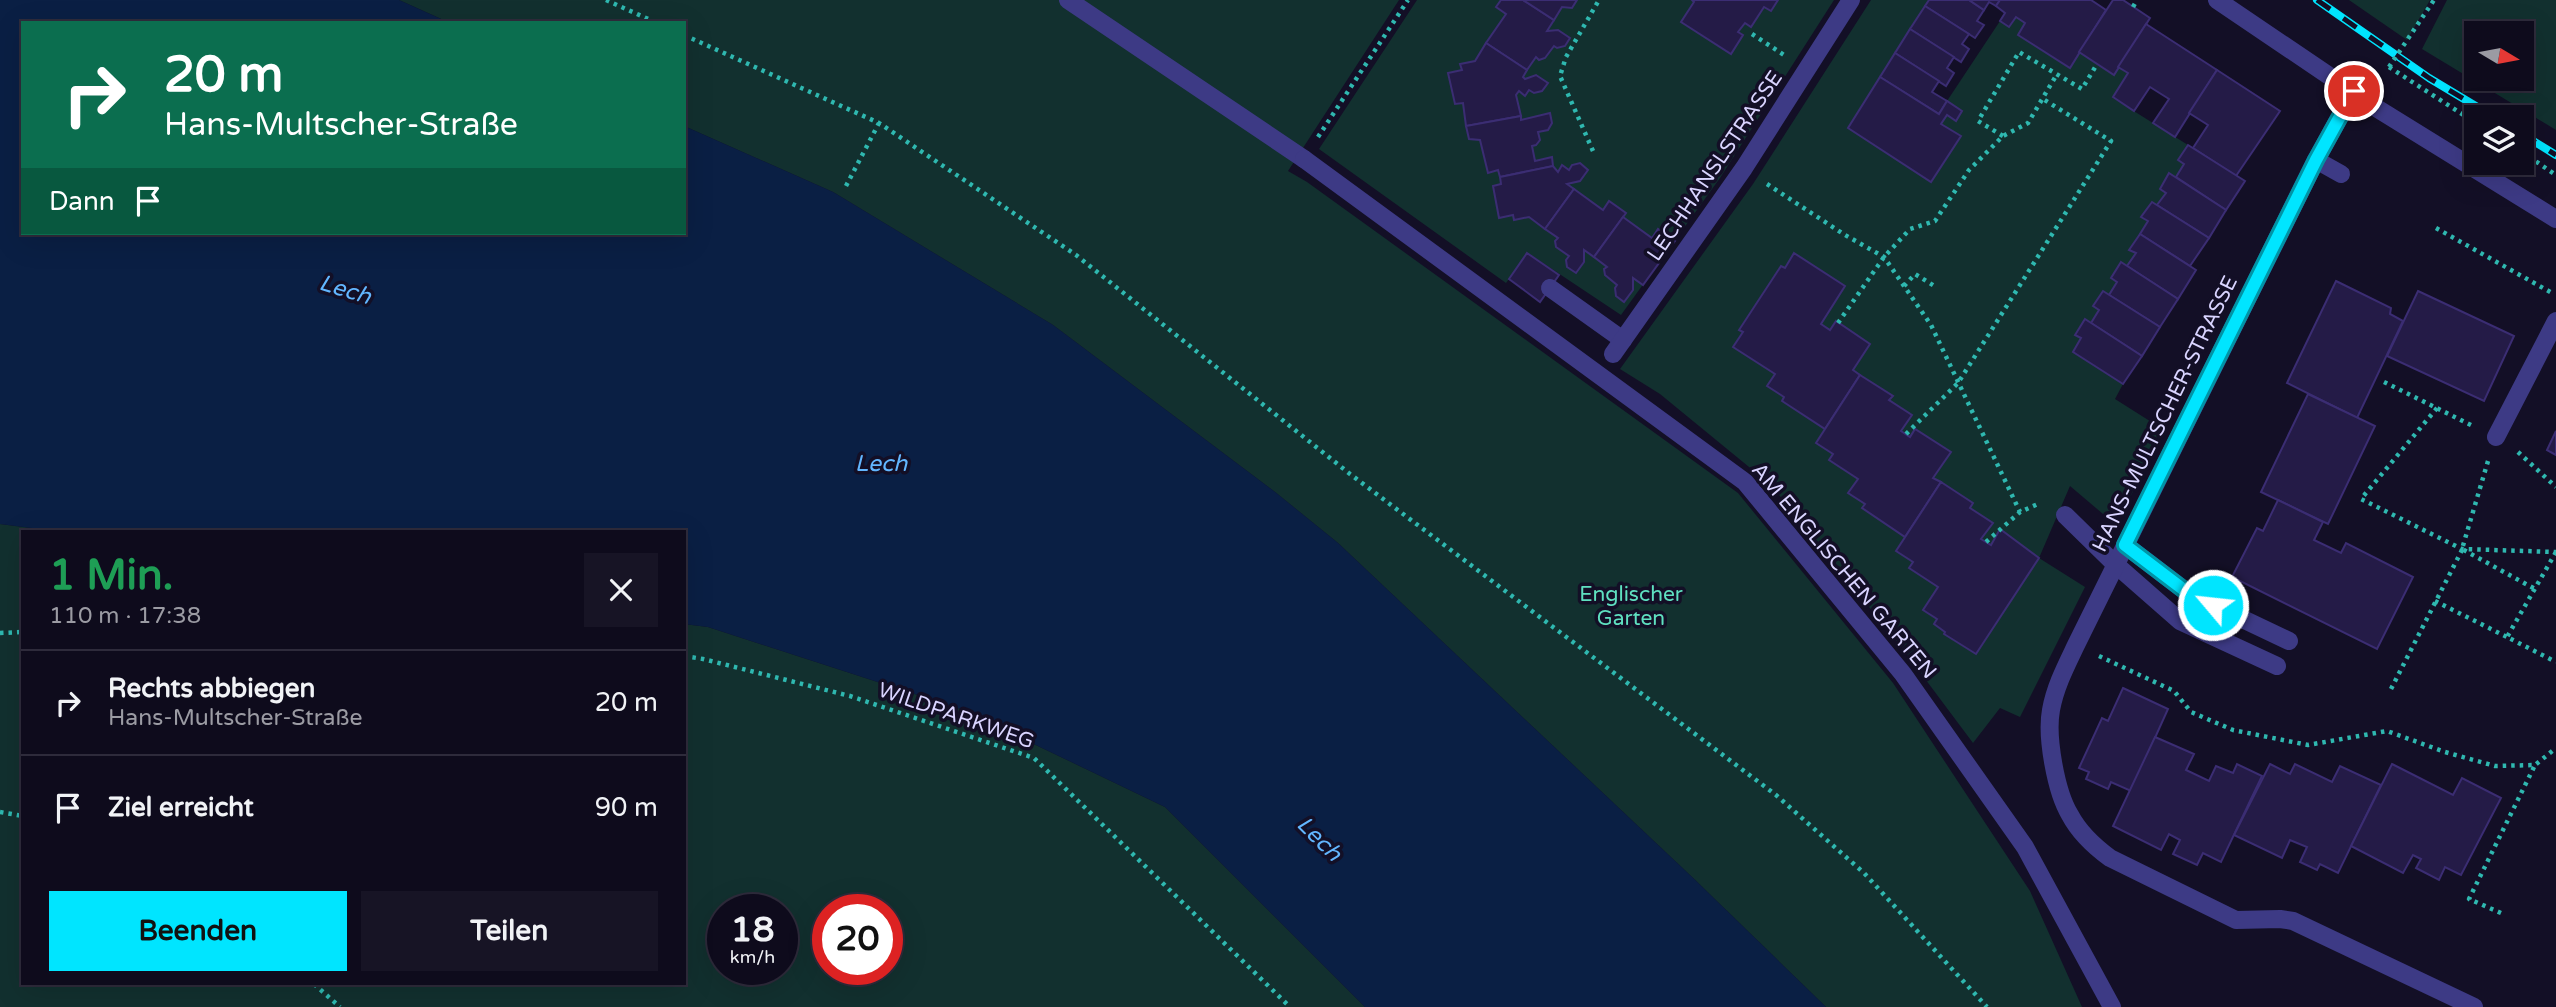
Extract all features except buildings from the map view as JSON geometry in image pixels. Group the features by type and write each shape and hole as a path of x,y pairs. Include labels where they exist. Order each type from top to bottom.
{"street":[{"name":"AM ENGLISCHEN GARTEN","path":"1068,0 1304,159 1745,482 1903,674 2025,847 2112,1007"},
{"name":"LECHHANSLSTRASSE","path":"1550,288 1618,347 1744,168 1851,0"},
{"path":"2217,0 2378,109 2556,219"},
{"name":"HANS-MULTSCHER-STRASSE","path":"2354,91 2316,160 2115,564 2057,687 2050,712 2053,766 2069,814 2096,848 2110,859 2236,920 2292,921 2474,1007"},
{"path":"2316,160 2341,174"},
{"path":"2496,437 2556,321"},
{"path":"2065,515 2115,564 2180,621 2277,666"},
{"path":"2125,545 2188,593 2289,641"}],"path":[{"path":"606,0 653,21"},
{"path":"1304,159 1408,0"},
{"path":"1593,151 1560,76 1566,57 1599,0"},
{"path":"2133,7 2137,0"},
{"path":"2434,0 2389,67 2464,115"},
{"path":"1752,34 1807,70"},
{"path":"686,36 879,123 1076,255 1350,474 1776,795 1864,873 1987,1007"},
{"path":"2003,136 1978,121 2019,52 2082,89 2097,64"},
{"path":"1838,323 1884,257 1910,229 1935,221 1969,170 2003,136 2028,123 2057,74"},
{"path":"1906,434 1958,383 2111,141 2043,99"},
{"path":"846,186 879,123"},
{"path":"2534,160 2556,175"},
{"path":"1744,168 1844,235 1884,257 1931,325 2020,512"},
{"path":"2436,228 2556,295"},
{"path":"1904,286 1915,274 1936,287"},
{"path":"2437,408 2361,499 2535,589"},
{"path":"2390,689 2462,549 2496,437"},
{"path":"1986,542 2020,512 2041,502"},
{"path":"2462,549 2556,552 2507,636"},
{"path":"2435,601 2556,662"},
{"path":"0,633 21,632"},
{"path":"2076,645 2174,691 2191,712 2233,730 2308,745 2387,731 2495,766 2535,765"},
{"name":"WILDPARKWEG","path":"686,656 850,696 1034,758 1290,1007"},
{"path":"2501,914 2469,899 2535,765 2556,748"},
{"path":"0,812 21,816"},
{"path":"315,985 340,1007"}],"green space":[{"name":"Englischer Garten","path":"399,0 1399,0 1288,171 1307,182 1738,493 1893,683 2030,891 2082,1007 1826,1007 1338,543 1275,492 1053,325 833,192 686,127 686,21 446,21"},
{"path":"1417,0 1834,0 1720,178 1621,315 1528,253 1506,283 1319,149"},
{"path":"1871,0 1929,0 1848,128 1931,181 1960,137 1941,124 1947,115 1962,111 1947,101 2000,21 2009,27 2016,17 2025,23 2018,35 2069,68 2079,52 2114,74 2118,67 2128,73 2113,98 2188,145 2178,160 2184,164 2176,177 2169,173 2160,188 2166,193 2157,205 2151,202 2142,217 2148,221 2130,249 2136,253 2109,295 2103,291 2094,306 2099,310 2091,323 2084,320 2075,334 2081,338 2073,352 2123,384 2115,399 2164,430 2116,525 2070,486 2039,558 2085,587 2020,717 2000,708 1973,743 1902,648 1771,485 1660,394 1620,369 1753,184"},
{"path":"2349,0 2430,0 2407,40"},
{"path":"2447,0 2556,0 2556,130 2534,117 2534,105 2515,105 2491,91 2534,91 2534,21 2464,21 2464,74 2422,49"},
{"path":"0,524 47,530 21,530 21,985 686,985 686,624 708,627 961,709 1165,807 1365,1007 0,1007"}],"water":[{"name":"Lech","path":"0,0 399,0 446,21 21,21 21,235 686,235 686,127 833,192 1053,325 1275,492 1338,543 1826,1007 1365,1007 1165,807 961,709 708,627 686,624 686,530 47,530 0,524"}],"railway":[{"path":"2317,0 2429,78 2474,105"},
{"path":"2534,141 2556,155"}],"route":[{"path":"2213,605 2188,593 2125,545 2316,160 2354,91"}]}
